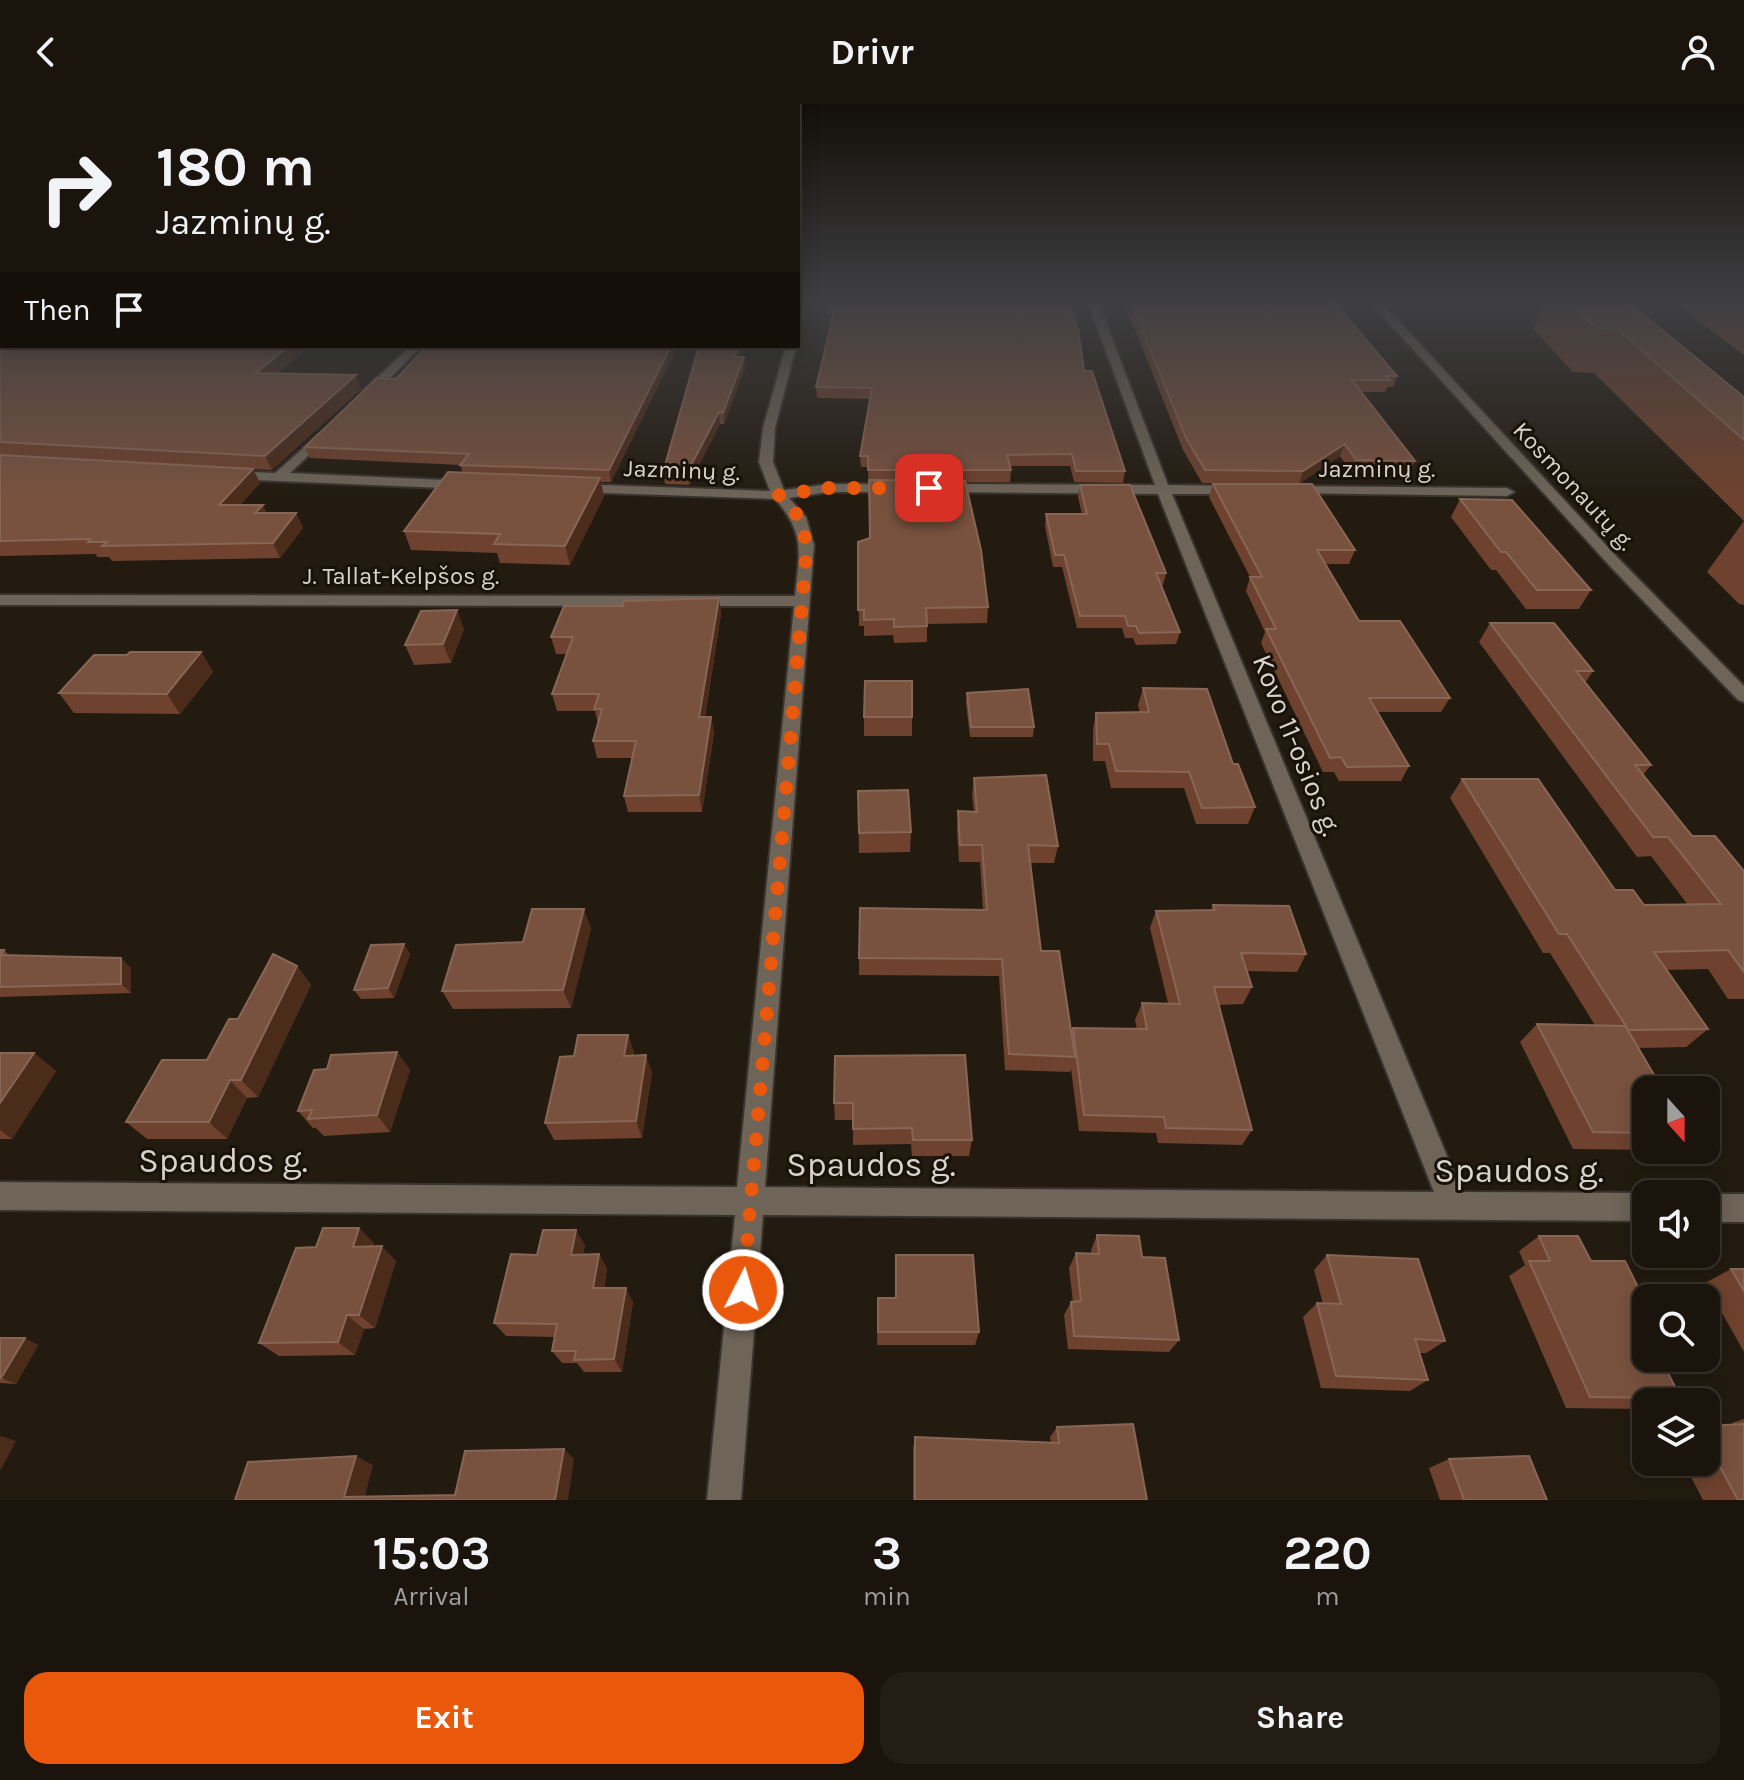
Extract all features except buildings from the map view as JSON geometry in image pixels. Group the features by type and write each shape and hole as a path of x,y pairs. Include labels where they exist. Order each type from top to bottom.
{"street":[{"path":"352,408 395,367"},
{"path":"724,1500 807,545 799,517 779,495 766,462 769,428 785,367"},
{"name":"Kovo 11-osios g.","path":"1117,367 1163,489 1454,1206"},
{"name":"Kosmonautų g.","path":"1435,367 1613,561 1744,696"},
{"path":"278,477 331,428"},
{"path":"217,474 484,485"},
{"name":"Jazminų g.","path":"562,488 779,495 829,488 918,488"},
{"path":"933,488 1257,490"},
{"name":"Jazminų g.","path":"1272,490 1507,492"},
{"name":"J. Tallat-Kelpšos g.","path":"0,600 801,601"},
{"name":"Spaudos g.","path":"0,1196 1632,1207"},
{"path":"1720,1208 1744,1208"}],"route":[{"path":"743,1290 807,545 799,517 779,495 829,488 929,488"}]}
